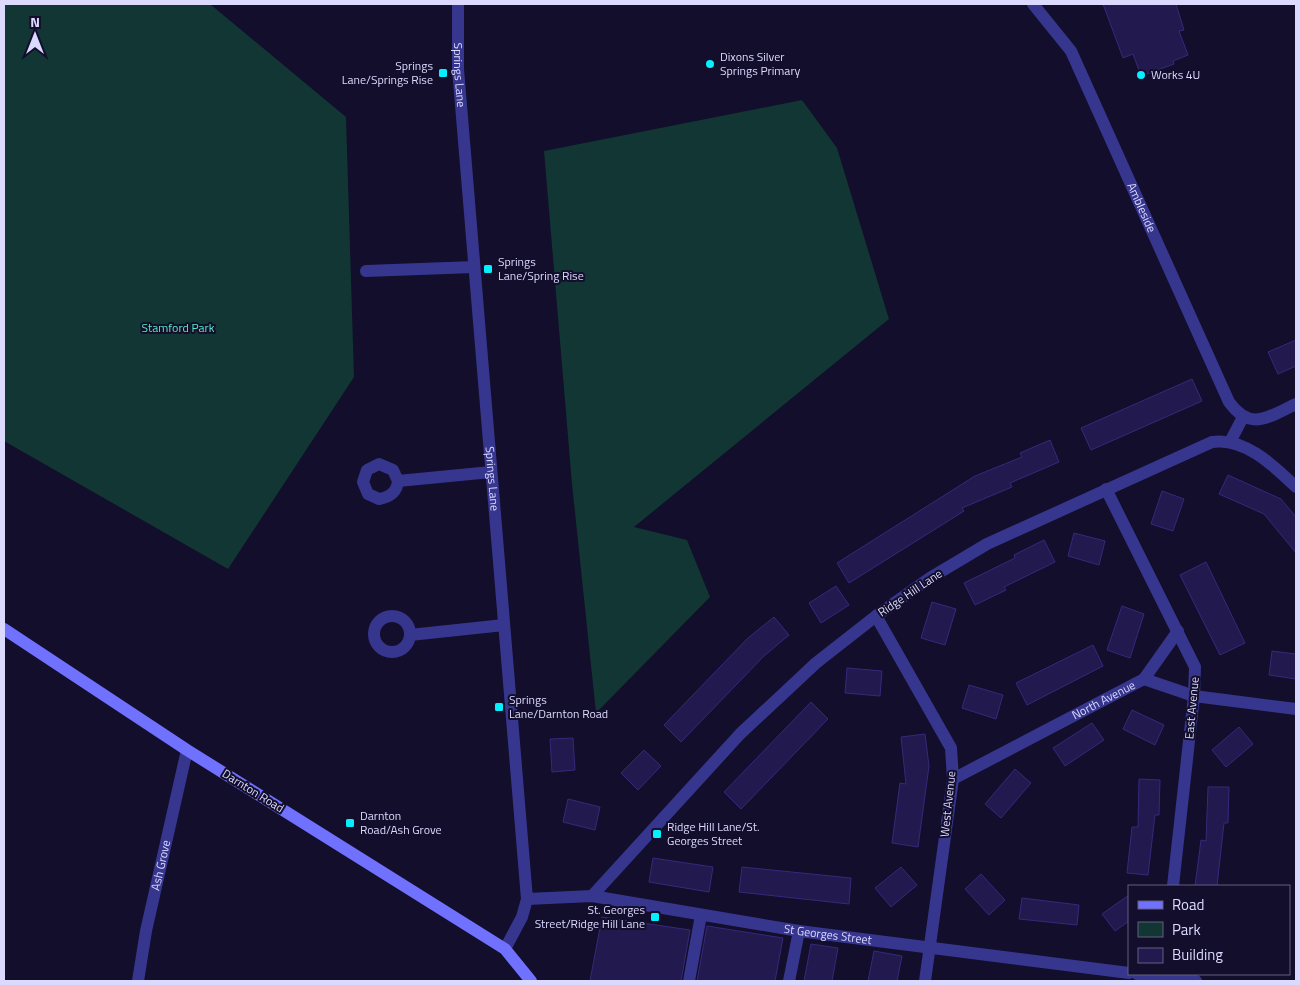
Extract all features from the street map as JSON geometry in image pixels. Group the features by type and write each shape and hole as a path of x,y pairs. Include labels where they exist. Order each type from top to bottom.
{"street":[{"name":"Springs Lane","path":"458,4 458,69 527,898 522,917 505,949"},
{"name":"Ambleside","path":"1033,4 1071,51 1229,402 1243,417"},
{"path":"366,272 474,267"},
{"path":"1296,404 1256,421 1243,417 1230,442 1252,451 1296,487"},
{"name":"Ridge Hill Lane","path":"592,896 740,734 816,663 876,616 930,578 987,544 1203,445 1222,440 1230,442"},
{"path":"398,481 491,472"},
{"name":"East Avenue","path":"1106,489 1195,667 1194,696 1173,885"},
{"name":"West Avenue","path":"876,616 950,748 952,779 925,981"},
{"path":"410,635 504,626"},
{"name":"Darnton Road","path":"4,629 187,750 505,949"},
{"path":"1144,679 1178,631"},
{"name":"North Avenue","path":"952,779 1144,679 1194,696 1296,709"},
{"name":"Ash Grove","path":"138,981 146,931 187,750"},
{"name":"St Georges Street","path":"527,898 592,896 799,931 1128,973"},
{"path":"688,981 701,915"},
{"path":"789,981 799,931"},
{"path":"505,949 531,981"},
{"path":"1146,975 1196,981"}],"green space":[{"name":"Stamford Park","path":"4,4 210,4 346,117 354,377 228,569 4,441"},
{"path":"802,100 837,148 889,319 634,527 687,540 710,597 596,713 572,484 544,151"}],"building":[{"path":"1103,4 1176,4 1184,30 1179,31 1188,55 1173,61 1174,64 1141,76 1133,54 1123,58"},
{"path":"1296,340 1296,366 1278,374 1268,352"},
{"path":"1192,379 1202,401 1091,450 1081,428"},
{"path":"1050,440 1059,462 1010,483 1012,487 962,508 964,511 849,583 837,563 975,476 1022,457 1020,453"},
{"path":"1228,475 1281,499 1296,517 1296,553 1264,514 1219,494"},
{"path":"1162,491 1184,499 1173,531 1151,524"},
{"path":"1074,533 1105,541 1099,565 1068,556"},
{"path":"1044,540 1055,562 1004,587 1006,590 975,605 964,583 1015,558 1014,555"},
{"path":"1206,562 1245,643 1220,655 1180,575"},
{"path":"836,586 849,605 821,623 809,603"},
{"path":"932,602 956,609 945,645 921,638"},
{"path":"1122,606 1144,614 1130,658 1107,650"},
{"path":"774,617 789,635 764,656 681,742 664,725 748,638"},
{"path":"1093,645 1103,666 1027,705 1016,683"},
{"path":"1272,651 1296,654 1296,679 1269,675"},
{"path":"847,668 882,671 880,696 845,693"},
{"path":"969,685 1003,695 996,719 962,708"},
{"path":"811,702 828,719 741,809 724,792"},
{"path":"1132,710 1164,725 1155,745 1123,729"},
{"path":"1092,723 1104,740 1065,766 1053,748"},
{"path":"1239,727 1253,744 1226,767 1212,750"},
{"path":"925,734 929,766 918,847 892,843 900,783 906,784 901,737"},
{"path":"573,738 575,770 552,772 550,739"},
{"path":"644,750 661,766 638,790 621,773"},
{"path":"1015,769 1031,783 1001,818 985,804"},
{"path":"1139,779 1160,780 1159,815 1155,815 1148,875 1127,873 1132,827 1138,827"},
{"path":"1208,787 1229,787 1228,823 1224,823 1217,885 1195,885 1201,840 1206,841"},
{"path":"568,799 600,807 595,830 563,822"},
{"path":"653,858 713,867 709,892 649,882"},
{"path":"742,867 851,878 849,904 739,892"},
{"path":"901,867 917,885 891,907 875,888"},
{"path":"981,874 1005,900 989,915 965,889"},
{"path":"1128,896 1128,922 1115,931 1102,914"},
{"path":"1022,898 1079,905 1077,925 1019,919"},
{"path":"602,917 690,930 681,981 590,981"},
{"path":"707,926 783,938 775,981 697,981"},
{"path":"811,944 838,948 832,981 804,981"},
{"path":"874,951 902,956 897,981 868,981"}],"place":[{"name":"Dixons Silver Springs Primary","path":"710,64"},
{"name":"Springs Lane/Springs Rise","path":"443,73"},
{"name":"Works 4U","path":"1141,75"},
{"name":"Springs Lane/Spring Rise","path":"488,269"},
{"name":"Springs Lane/Darnton Road","path":"499,707"},
{"name":"Darnton Road/Ash Grove","path":"350,823"},
{"name":"Ridge Hill Lane/St. Georges Street","path":"657,834"},
{"name":"St. Georges Street/Ridge Hill Lane","path":"655,917"}]}
